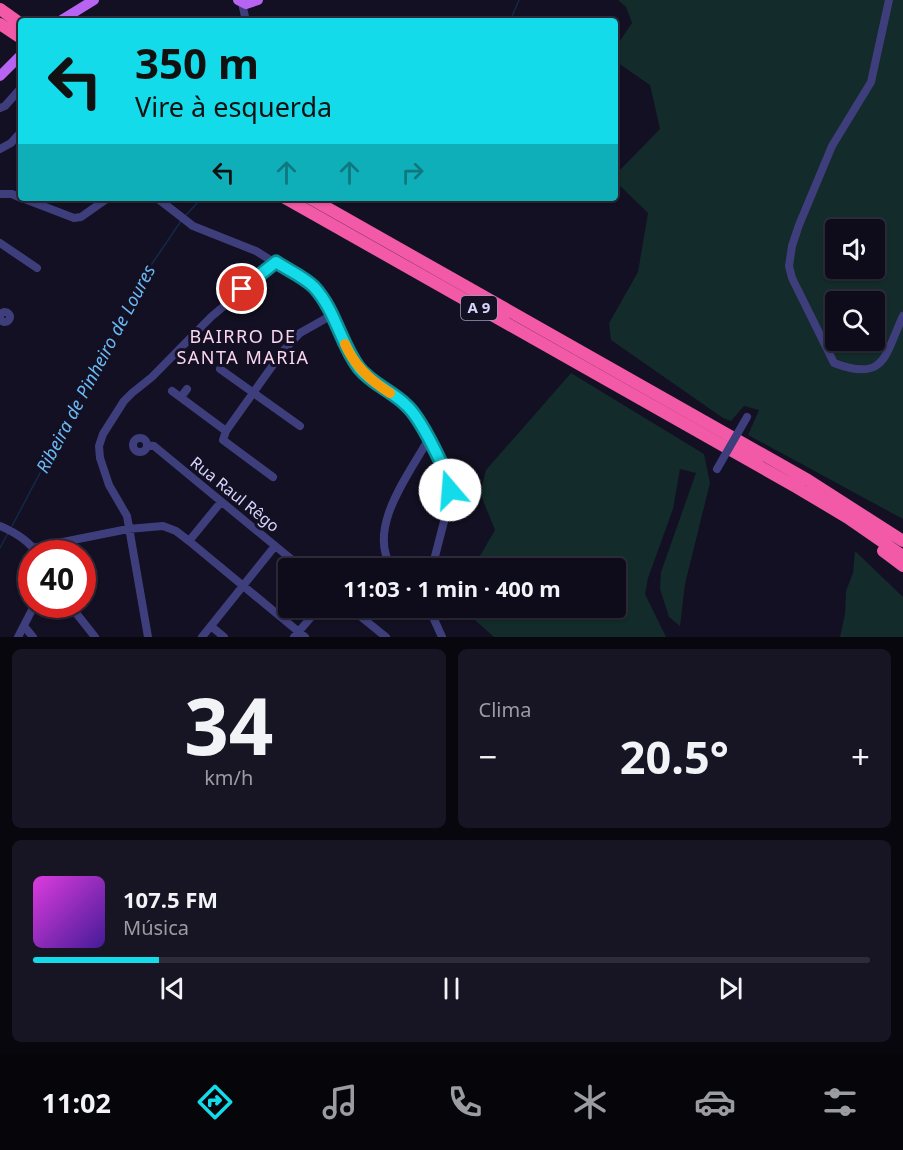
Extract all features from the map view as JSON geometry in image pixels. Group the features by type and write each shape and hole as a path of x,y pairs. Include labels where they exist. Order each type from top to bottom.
{"highway":[{"path":"0,9 18,22"},
{"path":"0,24 18,36"},
{"name":"A 9","path":"290,201 677,413 797,473 855,508 903,541"},
{"name":"A 9","path":"315,201 677,413 724,447 829,506 903,556"},
{"path":"724,447 835,517 903,566"},
{"path":"797,473 829,489 903,533"}],"main road":[{"path":"65,18 94,0"},
{"path":"0,76 18,58"}],"street":[{"path":"889,0 871,82 832,146 799,225 792,246 789,266 792,278 834,363 855,370 868,370 880,363 887,355 903,316"},
{"path":"247,2 247,18"},
{"path":"0,108 18,92"},
{"path":"12,99 18,104"},
{"path":"0,149 11,143 18,135"},
{"path":"0,194 18,197"},
{"path":"29,201 74,218 81,217 104,201"},
{"path":"161,201 189,224 256,251 312,286 332,315 349,354 360,369 407,405 449,481 450,490 444,526 435,558"},
{"path":"0,243 37,268"},
{"path":"148,637 127,516 103,471 99,446 103,434 124,401 152,377 210,316 276,262"},
{"path":"273,477 223,440 226,431 283,351 300,333 332,315"},
{"path":"220,369 300,426"},
{"path":"181,397 187,389"},
{"path":"172,390 226,431"},
{"path":"717,469 747,417"},
{"path":"387,558 383,539 387,515 428,440"},
{"name":"Rua Raul Rêgo","path":"147,445 154,446 290,558"},
{"path":"189,541 221,502"},
{"path":"82,540 128,529 163,526 176,531 244,585 299,635 312,618"},
{"path":"3,527 16,533 23,540"},
{"path":"202,637 275,546"},
{"path":"18,637 28,618"},
{"path":"80,618 95,637"},
{"path":"362,618 385,637"},
{"path":"433,618 442,637"},
{"path":"24,626 33,637"},
{"path":"211,626 224,637"}],"green space":[{"path":"618,0 903,0 903,519 748,435 759,410 744,406 731,421 723,418 611,340 609,323 638,272 648,213 618,184 618,172 660,129 650,85 618,63 618,44 632,23 626,7"},
{"path":"571,373 704,454 710,483 685,584 680,626 669,617 660,589 661,572 696,473 680,469 673,509 648,578 645,594 666,637 494,637 473,618 626,618 626,558 479,558 495,530 480,493 486,470"},
{"path":"855,551 903,597 903,637 840,637 845,614 846,591 853,573"}],"waterway":[{"name":"Ribeira de Pinheiro de Loures","path":"511,18 519,0"},
{"name":"Ribeira de Pinheiro de Loures","path":"186,215 199,201"},
{"name":"Ribeira de Pinheiro de Loures","path":"12,526 145,274 181,221"},
{"name":"Ribeira de Pinheiro de Loures","path":"0,548 8,533"}],"slow traffic":[{"path":"345,344 360,369 390,393"}],"district":[{"name":"BAIRRO DE SANTA MARIA","path":"243,347"}],"route":[{"path":"242,289 276,262 312,286 324,300 349,354 360,369 371,380 407,405 415,415 444,469 450,490"}]}
